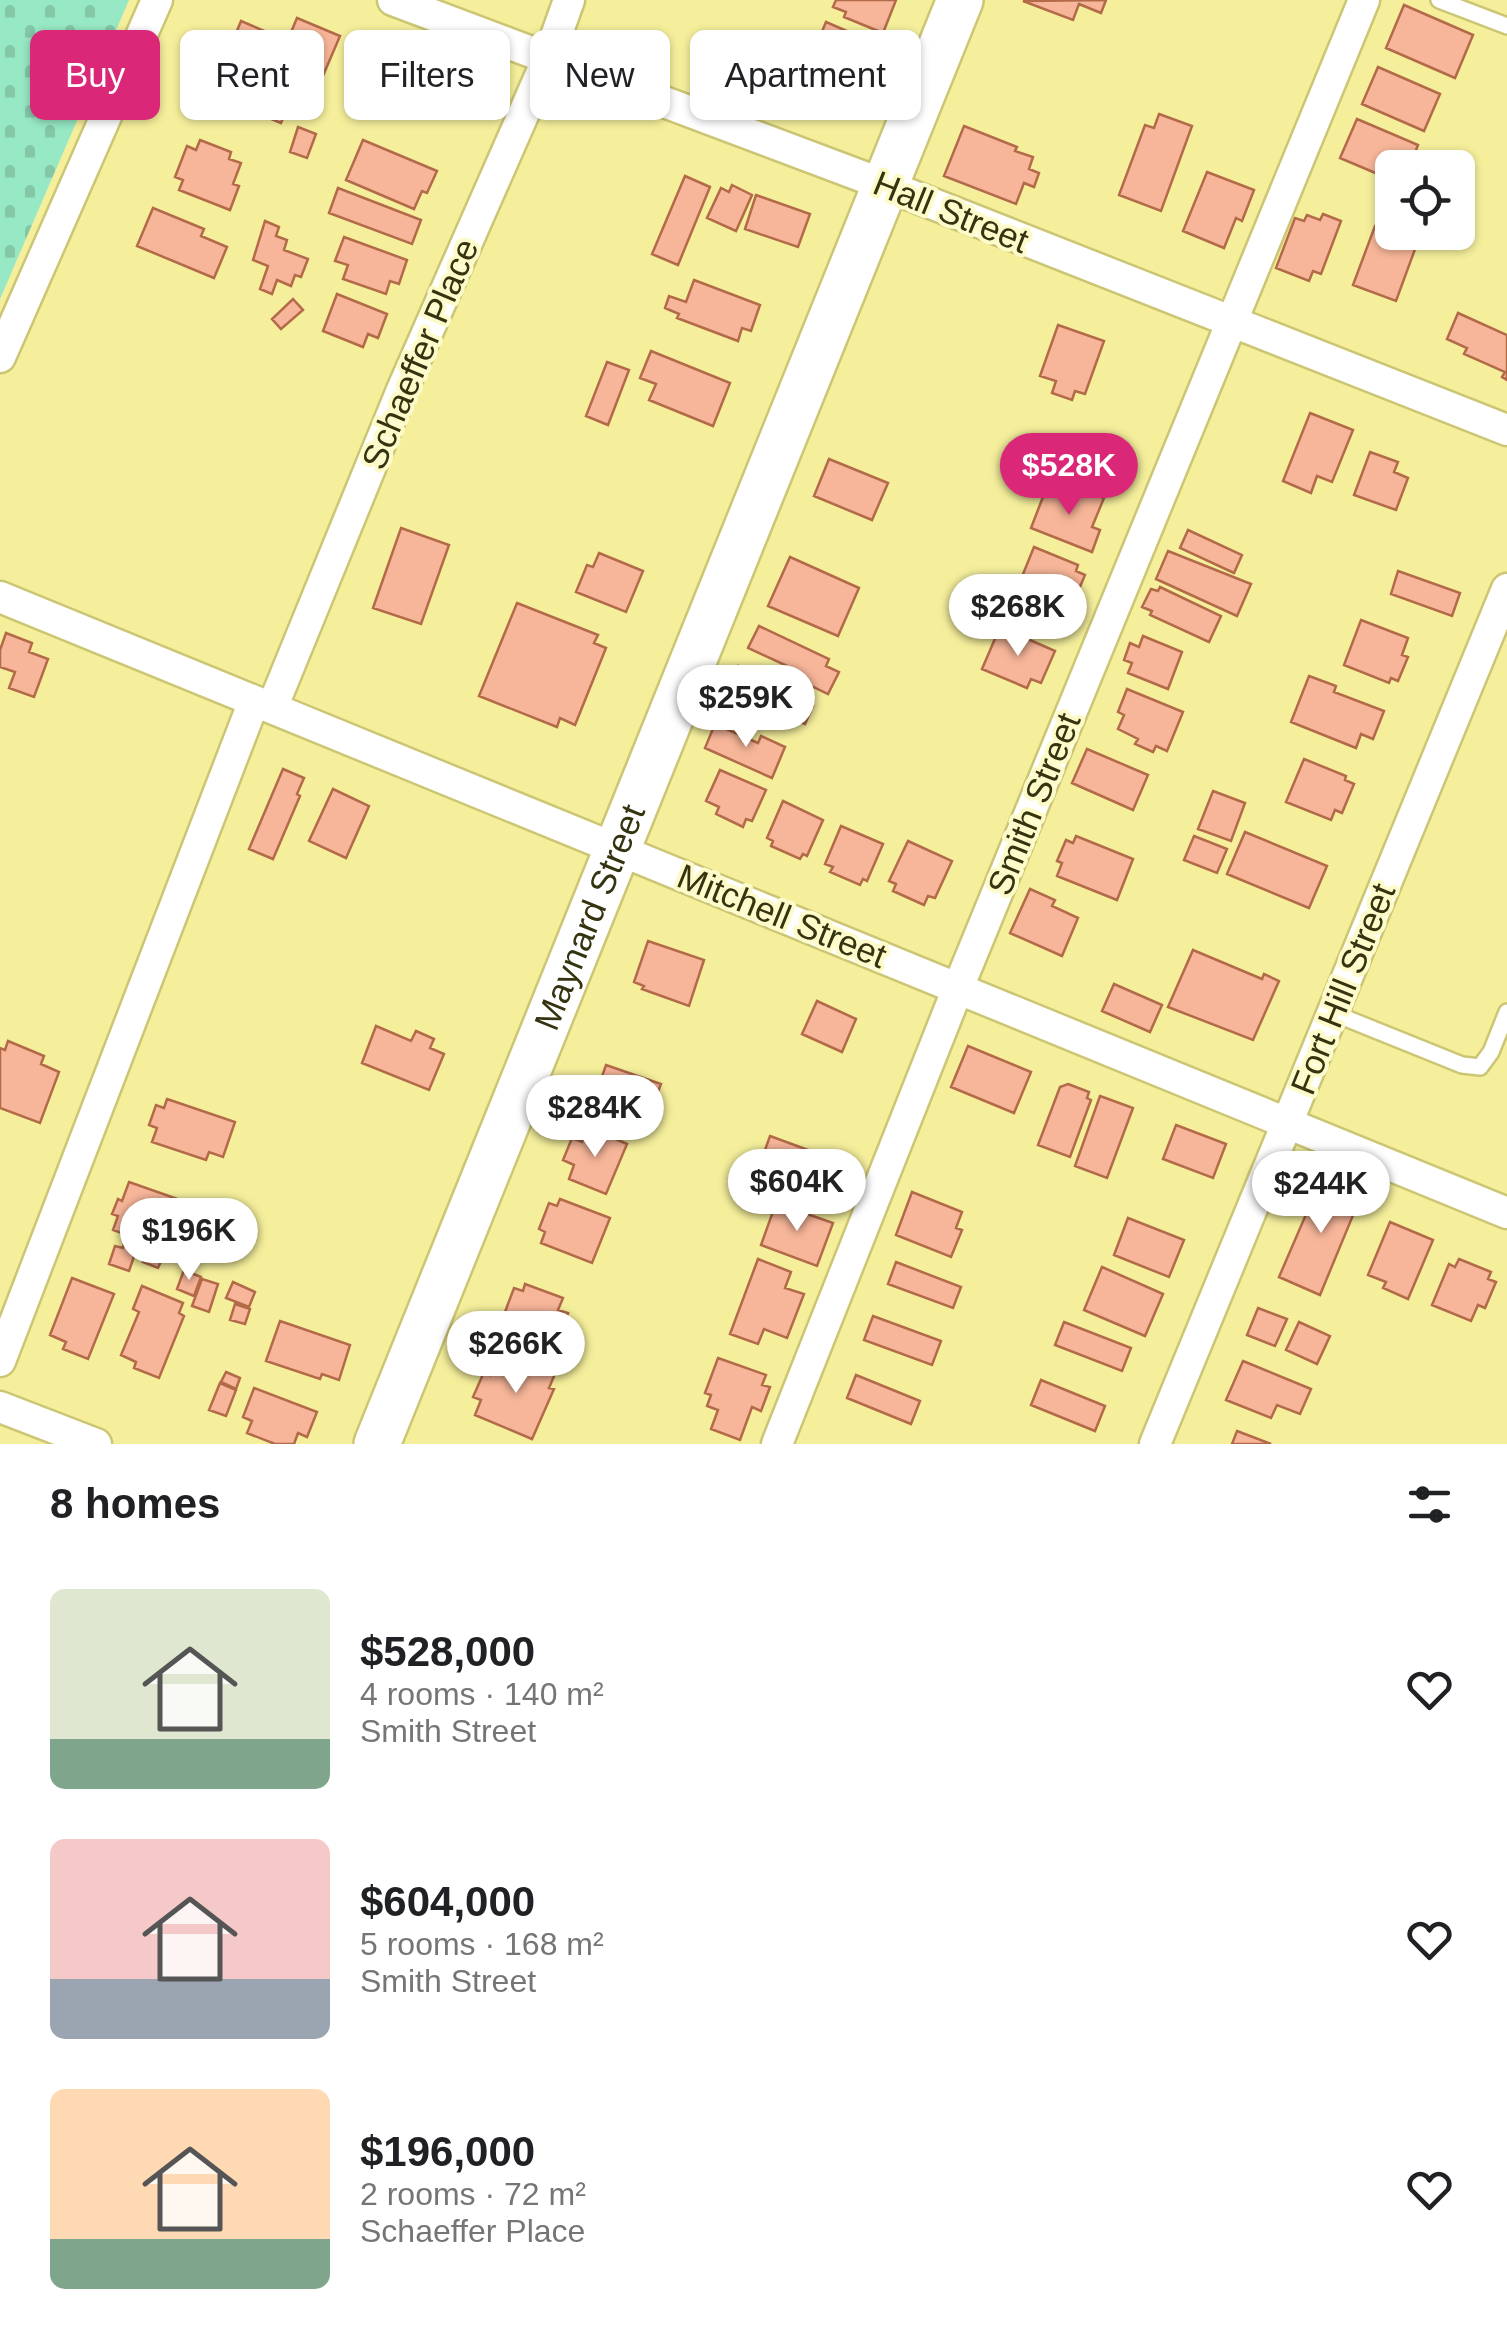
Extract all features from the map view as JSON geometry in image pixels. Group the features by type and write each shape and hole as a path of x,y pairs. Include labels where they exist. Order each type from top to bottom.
{"street":[{"path":"0,357 158,0"},
{"name":"Hall Street","path":"393,0 530,49"},
{"name":"Schaeffer Place","path":"558,30 569,0"},
{"name":"Maynard Street","path":"377,1444 960,0"},
{"name":"Smith Street","path":"777,1444 958,988 1364,0"},
{"name":"Schaeffer Place","path":"0,1362 263,704 530,99"},
{"name":"Hall Street","path":"670,103 1507,430"},
{"name":"Fort Hill Street","path":"1156,1444 1507,589"},
{"name":"Mitchell Street","path":"0,597 1507,1213"},
{"path":"0,1407 96,1444"}],"lane":[{"path":"1439,0 1507,26"},
{"path":"1333,1013 1462,1065 1480,1067 1491,1052 1507,1012"}],"green space":[{"path":"0,0 129,0 116,30 30,30 30,120 77,120 0,299"}],"building":[{"path":"836,0 896,0 884,30 844,17 846,12 833,7"},
{"path":"1106,0 1101,13 1079,4 1073,20 1023,1"},
{"path":"1404,5 1473,35 1455,78 1386,48"},
{"path":"297,18 340,36 324,73 324,30 292,30"},
{"path":"241,21 262,30 237,30"},
{"path":"826,22 844,30 823,30"},
{"path":"1378,67 1440,94 1424,131 1362,104"},
{"path":"1159,114 1192,126 1161,211 1119,195 1145,125 1154,128"},
{"path":"1357,119 1418,145 1416,150 1375,150 1375,173 1340,158"},
{"path":"964,126 1033,157 1029,169 1039,173 1034,187 1024,183 1016,204 944,176"},
{"path":"298,127 316,134 307,158 290,152"},
{"path":"200,140 231,152 229,159 241,163 233,184 239,186 230,210 179,190 183,180 175,177 187,146 196,150"},
{"path":"363,140 437,171 414,209 346,180"},
{"path":"1207,172 1254,190 1242,221 1236,218 1224,248 1183,231"},
{"path":"685,176 710,187 678,265 652,254"},
{"path":"732,185 752,195 736,231 707,218 721,188 729,192"},
{"path":"338,188 421,220 412,244 329,213"},
{"path":"756,195 810,214 798,247 745,229"},
{"path":"153,208 204,229 201,236 227,247 214,278 137,246"},
{"path":"1323,214 1341,221 1321,274 1313,271 1309,281 1276,268 1295,218 1304,221 1307,215 1320,220"},
{"path":"265,221 279,227 276,236 287,240 284,250 308,259 301,277 295,275 291,286 277,280 272,294 260,289 268,266 253,260"},
{"path":"1375,226 1375,250 1415,250 1396,301 1353,285"},
{"path":"344,237 407,260 399,284 390,281 386,294 343,279 348,265 335,261"},
{"path":"694,280 760,305 751,331 742,328 738,341 677,318 679,314 665,308 669,296 686,302"},
{"path":"337,294 387,314 378,338 368,334 363,347 323,331"},
{"path":"293,299 303,310 281,329 272,319"},
{"path":"1458,313 1507,335 1507,380 1502,377 1505,372 1464,354 1467,348 1447,339"},
{"path":"1058,325 1104,341 1085,394 1075,391 1072,400 1052,393 1056,381 1040,376"},
{"path":"651,351 730,383 713,426 649,400 656,384 640,378"},
{"path":"607,362 629,370 608,425 586,416"},
{"path":"1310,413 1353,430 1332,482 1317,476 1311,493 1283,481"},
{"path":"1370,452 1398,462 1394,472 1408,478 1396,510 1354,495"},
{"path":"829,459 888,483 872,520 814,496"},
{"path":"1046,489 1076,501 1081,490 1104,498 1092,527 1100,530 1092,552 1031,528"},
{"path":"401,528 449,545 421,624 373,608"},
{"path":"1188,530 1242,555 1234,573 1180,548"},
{"path":"1034,547 1078,565 1076,571 1085,575 1077,594 1069,591 1064,602 1019,584"},
{"path":"1168,551 1251,584 1237,616 1156,579"},
{"path":"599,553 643,571 626,612 576,592 587,565 593,567"},
{"path":"790,557 859,588 838,636 768,606"},
{"path":"1398,571 1460,593 1452,616 1391,594"},
{"path":"1160,587 1221,616 1209,642 1150,615 1152,611 1142,607 1151,589 1158,591"},
{"path":"517,603 598,635 594,643 606,648 575,725 560,718 557,727 479,696"},
{"path":"1361,620 1408,638 1402,655 1408,657 1398,681 1391,678 1389,683 1344,665"},
{"path":"759,626 829,659 826,666 839,672 828,694 795,678 798,671 748,648"},
{"path":"1000,627 1055,651 1041,683 1031,679 1027,688 982,669"},
{"path":"6,633 32,643 29,652 48,659 34,697 9,688 15,672 0,667"},
{"path":"1143,636 1182,652 1168,689 1128,673 1132,663 1124,660 1130,643 1139,647"},
{"path":"738,666 793,691 791,696 813,706 805,724 728,689"},
{"path":"1309,676 1336,686 1334,692 1384,711 1373,739 1361,734 1356,748 1291,722"},
{"path":"1127,689 1183,712 1167,751 1156,746 1153,752 1135,744 1138,739 1118,729 1124,715 1118,712"},
{"path":"715,724 758,743 761,736 785,747 772,778 705,748"},
{"path":"1087,749 1148,775 1133,810 1072,783"},
{"path":"1304,759 1346,776 1345,780 1354,784 1342,813 1335,810 1331,820 1286,802"},
{"path":"283,769 304,778 273,859 249,849"},
{"path":"720,770 766,790 752,821 746,819 743,827 716,814 719,807 706,801"},
{"path":"333,789 369,806 346,858 309,841"},
{"path":"1213,791 1245,803 1231,841 1198,829"},
{"path":"783,801 823,820 807,856 803,854 800,859 771,846 773,841 767,838"},
{"path":"841,826 883,844 867,881 863,879 860,885 830,872 833,867 825,864"},
{"path":"1245,832 1327,866 1309,908 1227,874"},
{"path":"1076,836 1133,859 1117,900 1057,876 1062,863 1057,861 1066,840 1073,843"},
{"path":"1194,836 1227,849 1217,873 1184,860"},
{"path":"908,841 952,861 935,898 928,896 924,905 893,891 896,884 889,881"},
{"path":"1030,889 1055,900 1052,906 1078,918 1062,956 1010,933"},
{"path":"648,941 704,960 689,1006 642,989 644,986 634,982"},
{"path":"1193,950 1262,979 1264,974 1279,981 1253,1040 1168,1007"},
{"path":"1114,984 1162,1005 1150,1032 1102,1011"},
{"path":"817,1001 856,1019 842,1052 802,1034"},
{"path":"376,1026 411,1041 416,1031 434,1039 430,1048 444,1054 429,1090 362,1063"},
{"path":"8,1041 44,1056 41,1064 59,1072 40,1123 0,1108 0,1048 5,1050"},
{"path":"968,1046 1031,1072 1014,1113 951,1087"},
{"path":"606,1065 661,1084 647,1121 593,1102"},
{"path":"1068,1084 1089,1092 1087,1098 1091,1100 1070,1157 1038,1145 1060,1087"},
{"path":"1100,1096 1133,1108 1107,1178 1075,1166"},
{"path":"167,1099 235,1122 223,1157 209,1152 206,1160 152,1142 157,1128 149,1125 156,1105 164,1108"},
{"path":"1176,1125 1226,1144 1213,1178 1163,1159"},
{"path":"588,1127 627,1144 606,1194 569,1179 574,1165 563,1160 572,1138 582,1142"},
{"path":"770,1136 830,1158 823,1177 816,1175 809,1194 756,1175"},
{"path":"1323,1175 1348,1185 1346,1189 1361,1196 1320,1295 1279,1277"},
{"path":"129,1182 189,1203 175,1244 138,1232 136,1238 113,1230 118,1216 112,1214"},
{"path":"912,1192 962,1212 956,1228 962,1230 951,1257 896,1235"},
{"path":"560,1199 610,1218 592,1263 541,1243 545,1232 539,1229 549,1203 557,1206"},
{"path":"214,1202 236,1213 229,1226 208,1215"},
{"path":"776,1203 833,1223 817,1266 761,1245"},
{"path":"1128,1218 1184,1240 1169,1277 1114,1255"},
{"path":"1390,1222 1433,1240 1408,1299 1383,1288 1386,1282 1368,1275"},
{"path":"124,1243 137,1248 129,1271 109,1264 115,1246 123,1248"},
{"path":"149,1249 164,1255 158,1268 143,1262"},
{"path":"758,1259 791,1272 785,1288 804,1294 787,1338 764,1329 758,1344 730,1334"},
{"path":"1459,1259 1491,1272 1488,1279 1496,1282 1485,1308 1478,1305 1471,1321 1432,1305 1449,1264 1455,1267"},
{"path":"896,1262 961,1287 953,1308 888,1284"},
{"path":"1102,1267 1163,1294 1145,1336 1084,1310"},
{"path":"184,1270 201,1277 194,1296 177,1289"},
{"path":"72,1278 114,1294 88,1359 63,1349 66,1342 50,1335"},
{"path":"202,1279 218,1284 209,1312 192,1306"},
{"path":"233,1282 255,1292 249,1307 226,1298"},
{"path":"525,1284 563,1298 558,1310 568,1313 556,1347 509,1330 515,1315 505,1312 514,1288 523,1291"},
{"path":"142,1286 183,1303 179,1313 184,1316 159,1378 134,1368 136,1362 121,1355 139,1312 133,1309"},
{"path":"235,1304 250,1309 245,1324 230,1320"},
{"path":"1258,1308 1287,1319 1275,1346 1247,1335"},
{"path":"873,1316 941,1341 932,1365 864,1340"},
{"path":"280,1321 350,1345 339,1380 322,1374 320,1379 266,1361"},
{"path":"1064,1322 1131,1348 1122,1371 1055,1345"},
{"path":"1299,1322 1330,1336 1317,1364 1286,1350"},
{"path":"528,1357 557,1369 549,1388 554,1389 532,1439 475,1415 481,1400 473,1397 484,1372 490,1375 495,1363 520,1374"},
{"path":"718,1358 766,1375 762,1385 770,1387 761,1411 752,1407 740,1440 711,1429 718,1410 707,1406 711,1395 705,1393"},
{"path":"1243,1361 1311,1389 1300,1414 1277,1405 1271,1418 1226,1400"},
{"path":"226,1372 240,1378 236,1389 221,1382"},
{"path":"856,1375 920,1401 911,1424 847,1398"},
{"path":"1041,1380 1105,1406 1095,1431 1031,1405"},
{"path":"220,1383 236,1390 226,1416 209,1410"},
{"path":"254,1388 317,1412 307,1437 298,1433 294,1444 275,1444 247,1433 252,1421 243,1417"},
{"path":"1237,1431 1271,1444 1232,1444"}]}
